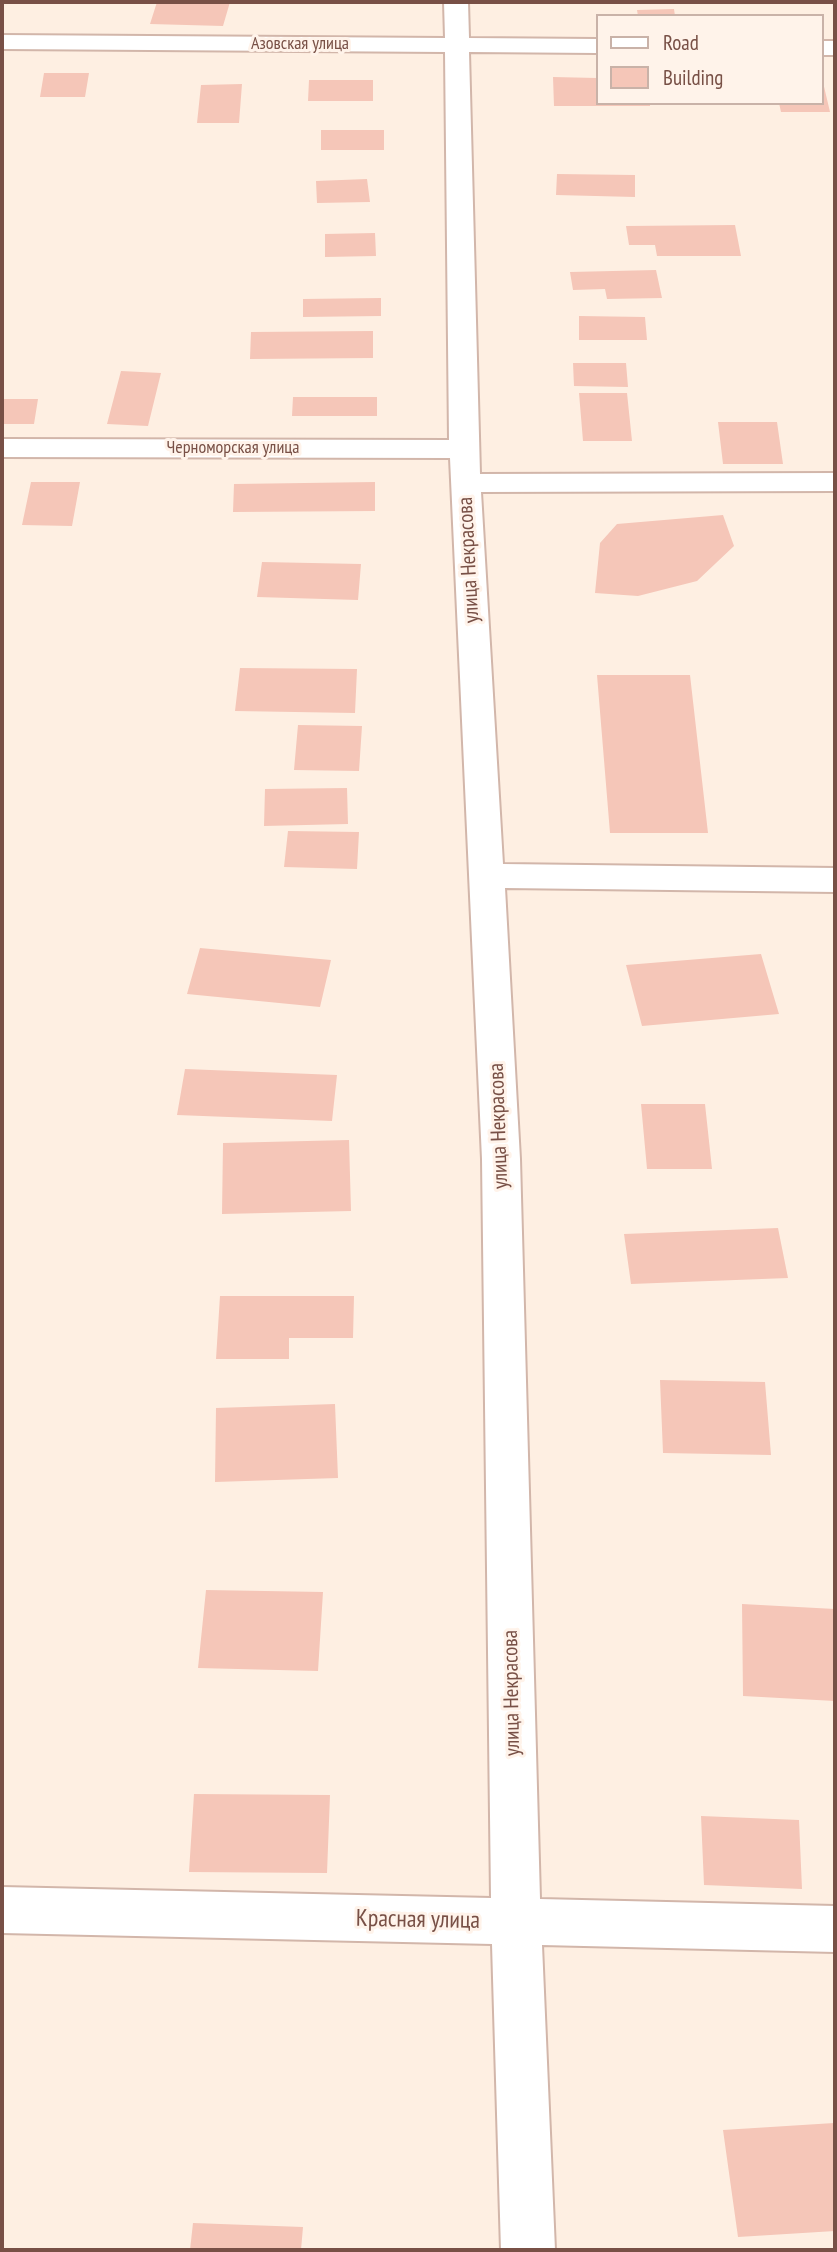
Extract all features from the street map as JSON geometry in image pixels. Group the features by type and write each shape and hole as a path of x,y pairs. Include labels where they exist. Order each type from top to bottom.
{"street":[{"name":"улица Некрасова","path":"456,2 464,466 501,1159 516,1922 528,2250"},
{"name":"Азовская улица","path":"2,42 596,46"},
{"name":"Черноморская улица","path":"2,448 835,482"},
{"path":"486,876 835,880"},
{"name":"Красная улица","path":"2,1910 835,1929"}],"building":[{"path":"157,2 230,2 223,26 150,24"},
{"path":"674,9 675,14 638,14 637,10"},
{"path":"44,73 89,73 85,97 40,97"},
{"path":"553,77 596,78 596,105 650,105 650,106 554,106"},
{"path":"309,80 373,80 373,101 308,101"},
{"path":"823,82 830,112 781,112 779,105 823,105"},
{"path":"242,84 239,123 197,123 201,85"},
{"path":"321,130 384,130 384,150 321,150"},
{"path":"557,174 635,175 635,197 556,195"},
{"path":"367,179 370,202 317,203 316,181"},
{"path":"735,225 741,256 657,256 655,245 629,245 626,226"},
{"path":"375,233 376,256 325,257 325,234"},
{"path":"656,270 662,298 607,299 605,289 573,290 570,272"},
{"path":"381,298 381,316 303,317 303,299"},
{"path":"579,316 645,317 647,340 579,340"},
{"path":"373,331 373,358 250,359 251,332"},
{"path":"573,363 626,363 628,387 574,386"},
{"path":"121,371 161,373 148,426 107,424"},
{"path":"579,393 627,393 632,441 583,441"},
{"path":"293,397 377,397 377,416 292,416"},
{"path":"2,399 38,399 34,424 2,424"},
{"path":"718,422 777,422 783,464 723,464"},
{"path":"31,482 80,482 72,526 22,525"},
{"path":"375,482 375,511 233,512 234,484"},
{"path":"723,515 734,546 697,581 638,596 595,593 600,543 617,524"},
{"path":"262,562 361,564 358,600 257,597"},
{"path":"240,668 357,669 355,713 235,711"},
{"path":"597,675 690,675 708,833 610,833"},
{"path":"298,725 362,726 359,771 294,770"},
{"path":"347,788 348,824 264,826 265,789"},
{"path":"288,831 359,832 357,869 284,867"},
{"path":"200,948 331,960 320,1007 187,994"},
{"path":"761,954 779,1014 642,1026 626,965"},
{"path":"185,1069 337,1075 332,1121 177,1115"},
{"path":"641,1104 705,1104 712,1169 647,1169"},
{"path":"349,1140 351,1211 222,1214 223,1143"},
{"path":"778,1228 788,1278 631,1284 624,1234"},
{"path":"220,1296 354,1296 353,1338 289,1338 289,1359 216,1359"},
{"path":"660,1380 765,1382 771,1455 663,1453"},
{"path":"335,1404 338,1478 215,1482 216,1408"},
{"path":"206,1590 323,1592 318,1671 198,1668"},
{"path":"742,1604 835,1609 835,1701 743,1696"},
{"path":"194,1794 330,1795 327,1873 189,1872"},
{"path":"701,1816 799,1820 802,1889 704,1885"},
{"path":"834,2123 835,2231 738,2237 723,2130"},
{"path":"193,2223 303,2227 301,2250 190,2250"}]}
